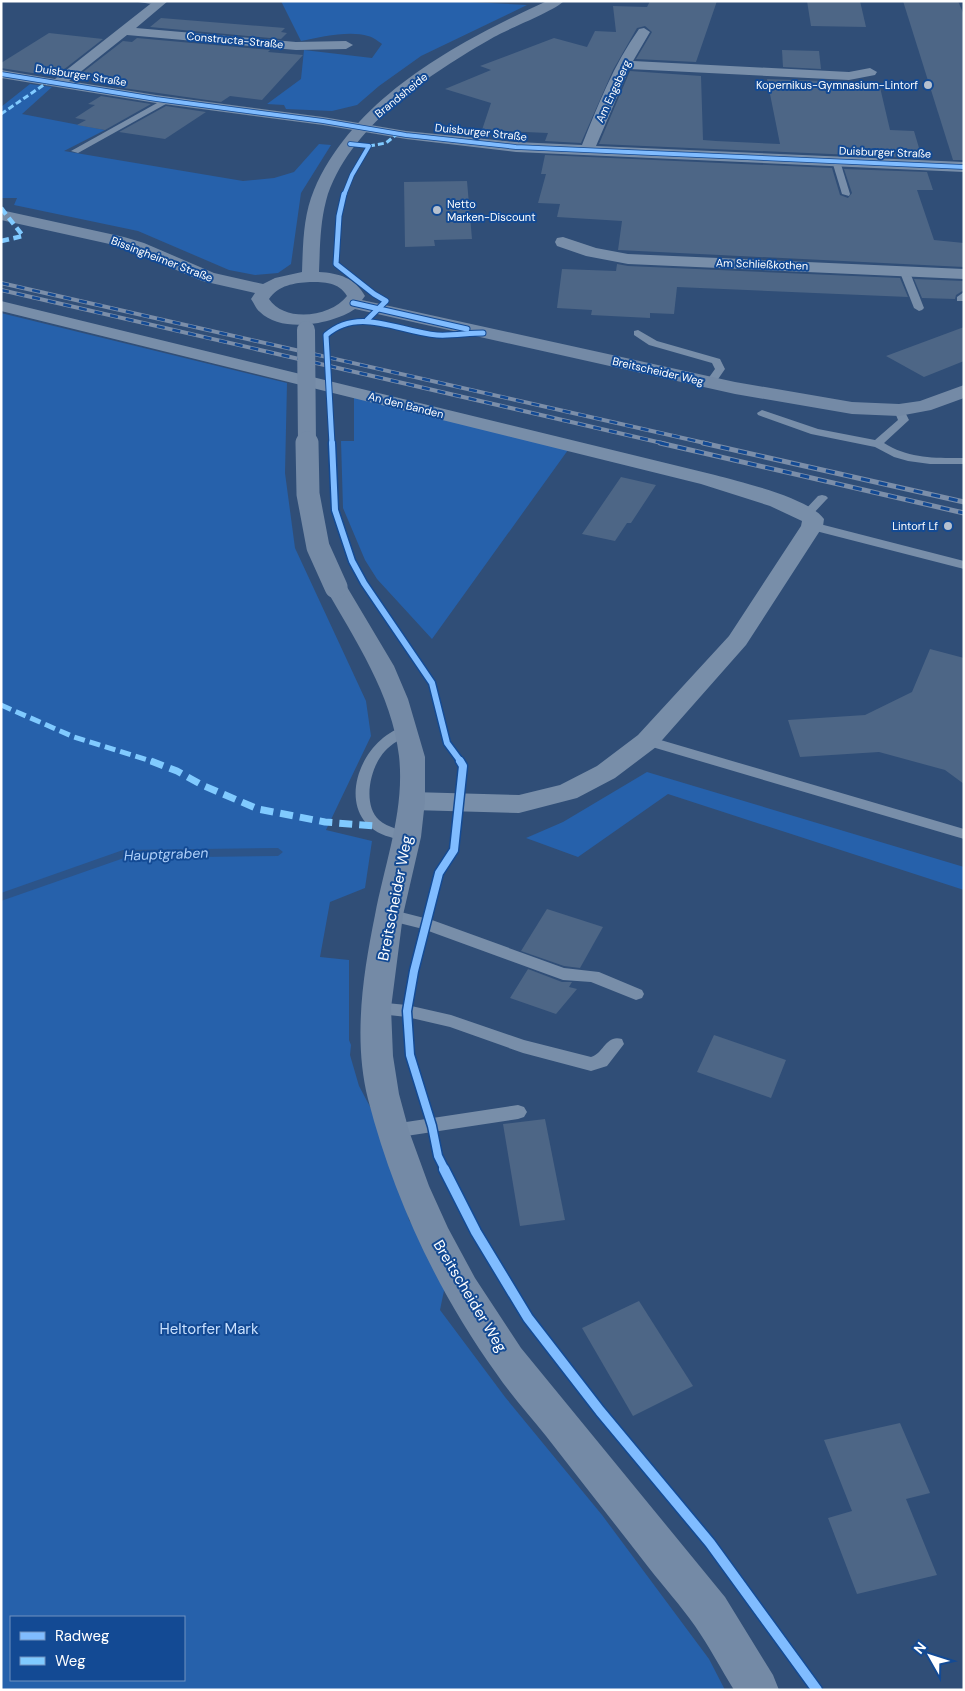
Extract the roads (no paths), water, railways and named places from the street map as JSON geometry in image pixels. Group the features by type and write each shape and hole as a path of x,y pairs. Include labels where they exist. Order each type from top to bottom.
{"main road":[{"name":"Brandsheide","path":"310,276 314,214 321,191 330,172 363,127 384,108 450,58 504,26 558,1"},
{"name":"Bissingheimer Straße","path":"1,215 118,241 138,247 208,277 264,290"},
{"path":"310,276 324,277 347,284 356,296 353,303 334,314 306,325 272,314 262,307 260,299 264,290 283,280 310,276"},
{"name":"Breitscheider Weg","path":"353,303 710,383 852,408 900,410 924,406 964,391"},
{"name":"Breitscheider Weg","path":"306,325 308,494 318,546 336,587 382,666 396,699 412,757 412,801 407,837 389,915 376,1008 377,1056 383,1094 393,1131 412,1186 434,1236 462,1289 508,1360 710,1612 758,1690"}],"street":[{"path":"58,83 161,2"},
{"name":"Constructa-Straße","path":"125,31 296,46 346,45"},
{"name":"Am Engsberg","path":"587,151 604,108 634,46 644,32"},
{"path":"626,65 849,76 870,72"},
{"name":"Duisburger Straße","path":"1,74 363,127 406,135 498,146 964,167"},
{"name":"Am Schließkothen","path":"563,242 592,252 628,258 964,274"},
{"name":"An den Banden","path":"1,306 708,479 814,513"},
{"path":"412,801 519,804 568,792 606,772 646,741 738,640 814,513"}],"lane":[{"path":"134,1 161,2"},
{"path":"75,151 169,100"},
{"path":"836,162 846,194"},
{"path":"904,270 919,308"},
{"path":"638,333 653,343 716,361 720,369 710,383"},
{"path":"878,444 883,436 899,426 904,420 900,410"},
{"path":"762,413 815,432 878,444 887,452 920,461 964,461"},
{"path":"814,513 964,565"},
{"path":"406,730 379,749 367,770 363,788 364,810 375,826 407,837"},
{"path":"646,741 964,834"},
{"path":"389,915 426,924 564,974 593,976 636,994"},
{"path":"376,1008 407,1011 451,1021 522,1046 591,1064 601,1061 616,1044"},
{"path":"393,1131 518,1112"}],"waterway":[{"name":"Hauptgraben","path":"1,897 123,854 278,852"}],"railway":[{"path":"1,283 709,444"},
{"path":"1,290 666,444"},
{"path":"660,443 964,513"},
{"path":"703,443 964,502"}],"place":[{"name":"Kopernikus-Gymnasium-Lintorf","path":"928,85"},
{"name":"Netto Marken-Discount","path":"437,210"},
{"name":"Lintorf Lf","path":"948,526"}],"park label":[{"name":"Heltorfer Mark","path":"209,1329"}]}
